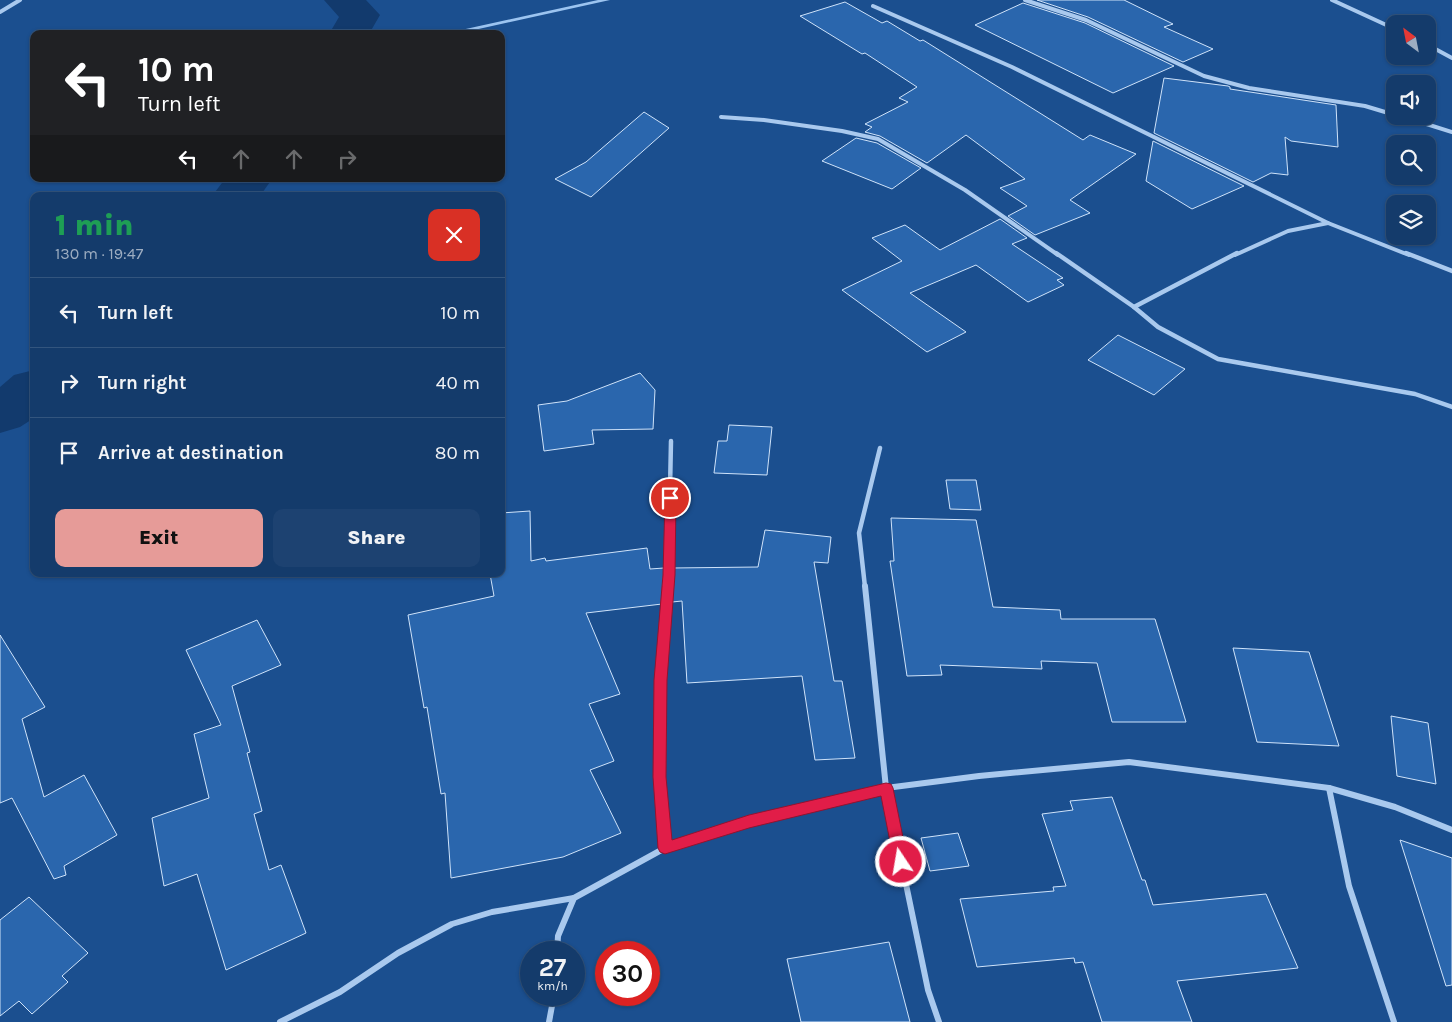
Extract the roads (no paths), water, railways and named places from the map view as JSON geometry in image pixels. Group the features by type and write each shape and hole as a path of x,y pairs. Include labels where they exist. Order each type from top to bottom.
{"street":[{"path":"0,12 20,0"},
{"path":"1025,0 1086,20 1204,76 1249,88 1365,106 1386,112"},
{"path":"1332,0 1386,25"},
{"path":"873,6 1012,67 1328,223 1452,271"},
{"path":"1436,49 1452,58"},
{"path":"721,117 764,120 842,131 878,139 966,190 1158,326 1218,360 1415,394 1452,407"},
{"path":"1430,125 1452,132"},
{"path":"1134,308 1186,278 1279,235 1306,224 1328,223"},
{"path":"665,848 660,777 661,680 669,575 672,441"},
{"path":"880,448 859,533 886,788 928,990 939,1022"},
{"path":"280,1022 340,992 398,954 452,924 492,912 574,898 665,848 749,822 886,788 979,776 1129,762 1329,788 1395,807 1452,830"},
{"path":"1329,788 1349,886 1394,1022"},
{"path":"558,941 574,898"},
{"path":"550,1022 552,1006"}],"waterway":[{"path":"343,0 360,15 351,30"},
{"path":"465,30 607,0"},
{"path":"239,192 247,182"},
{"path":"0,414 30,392"}]}
